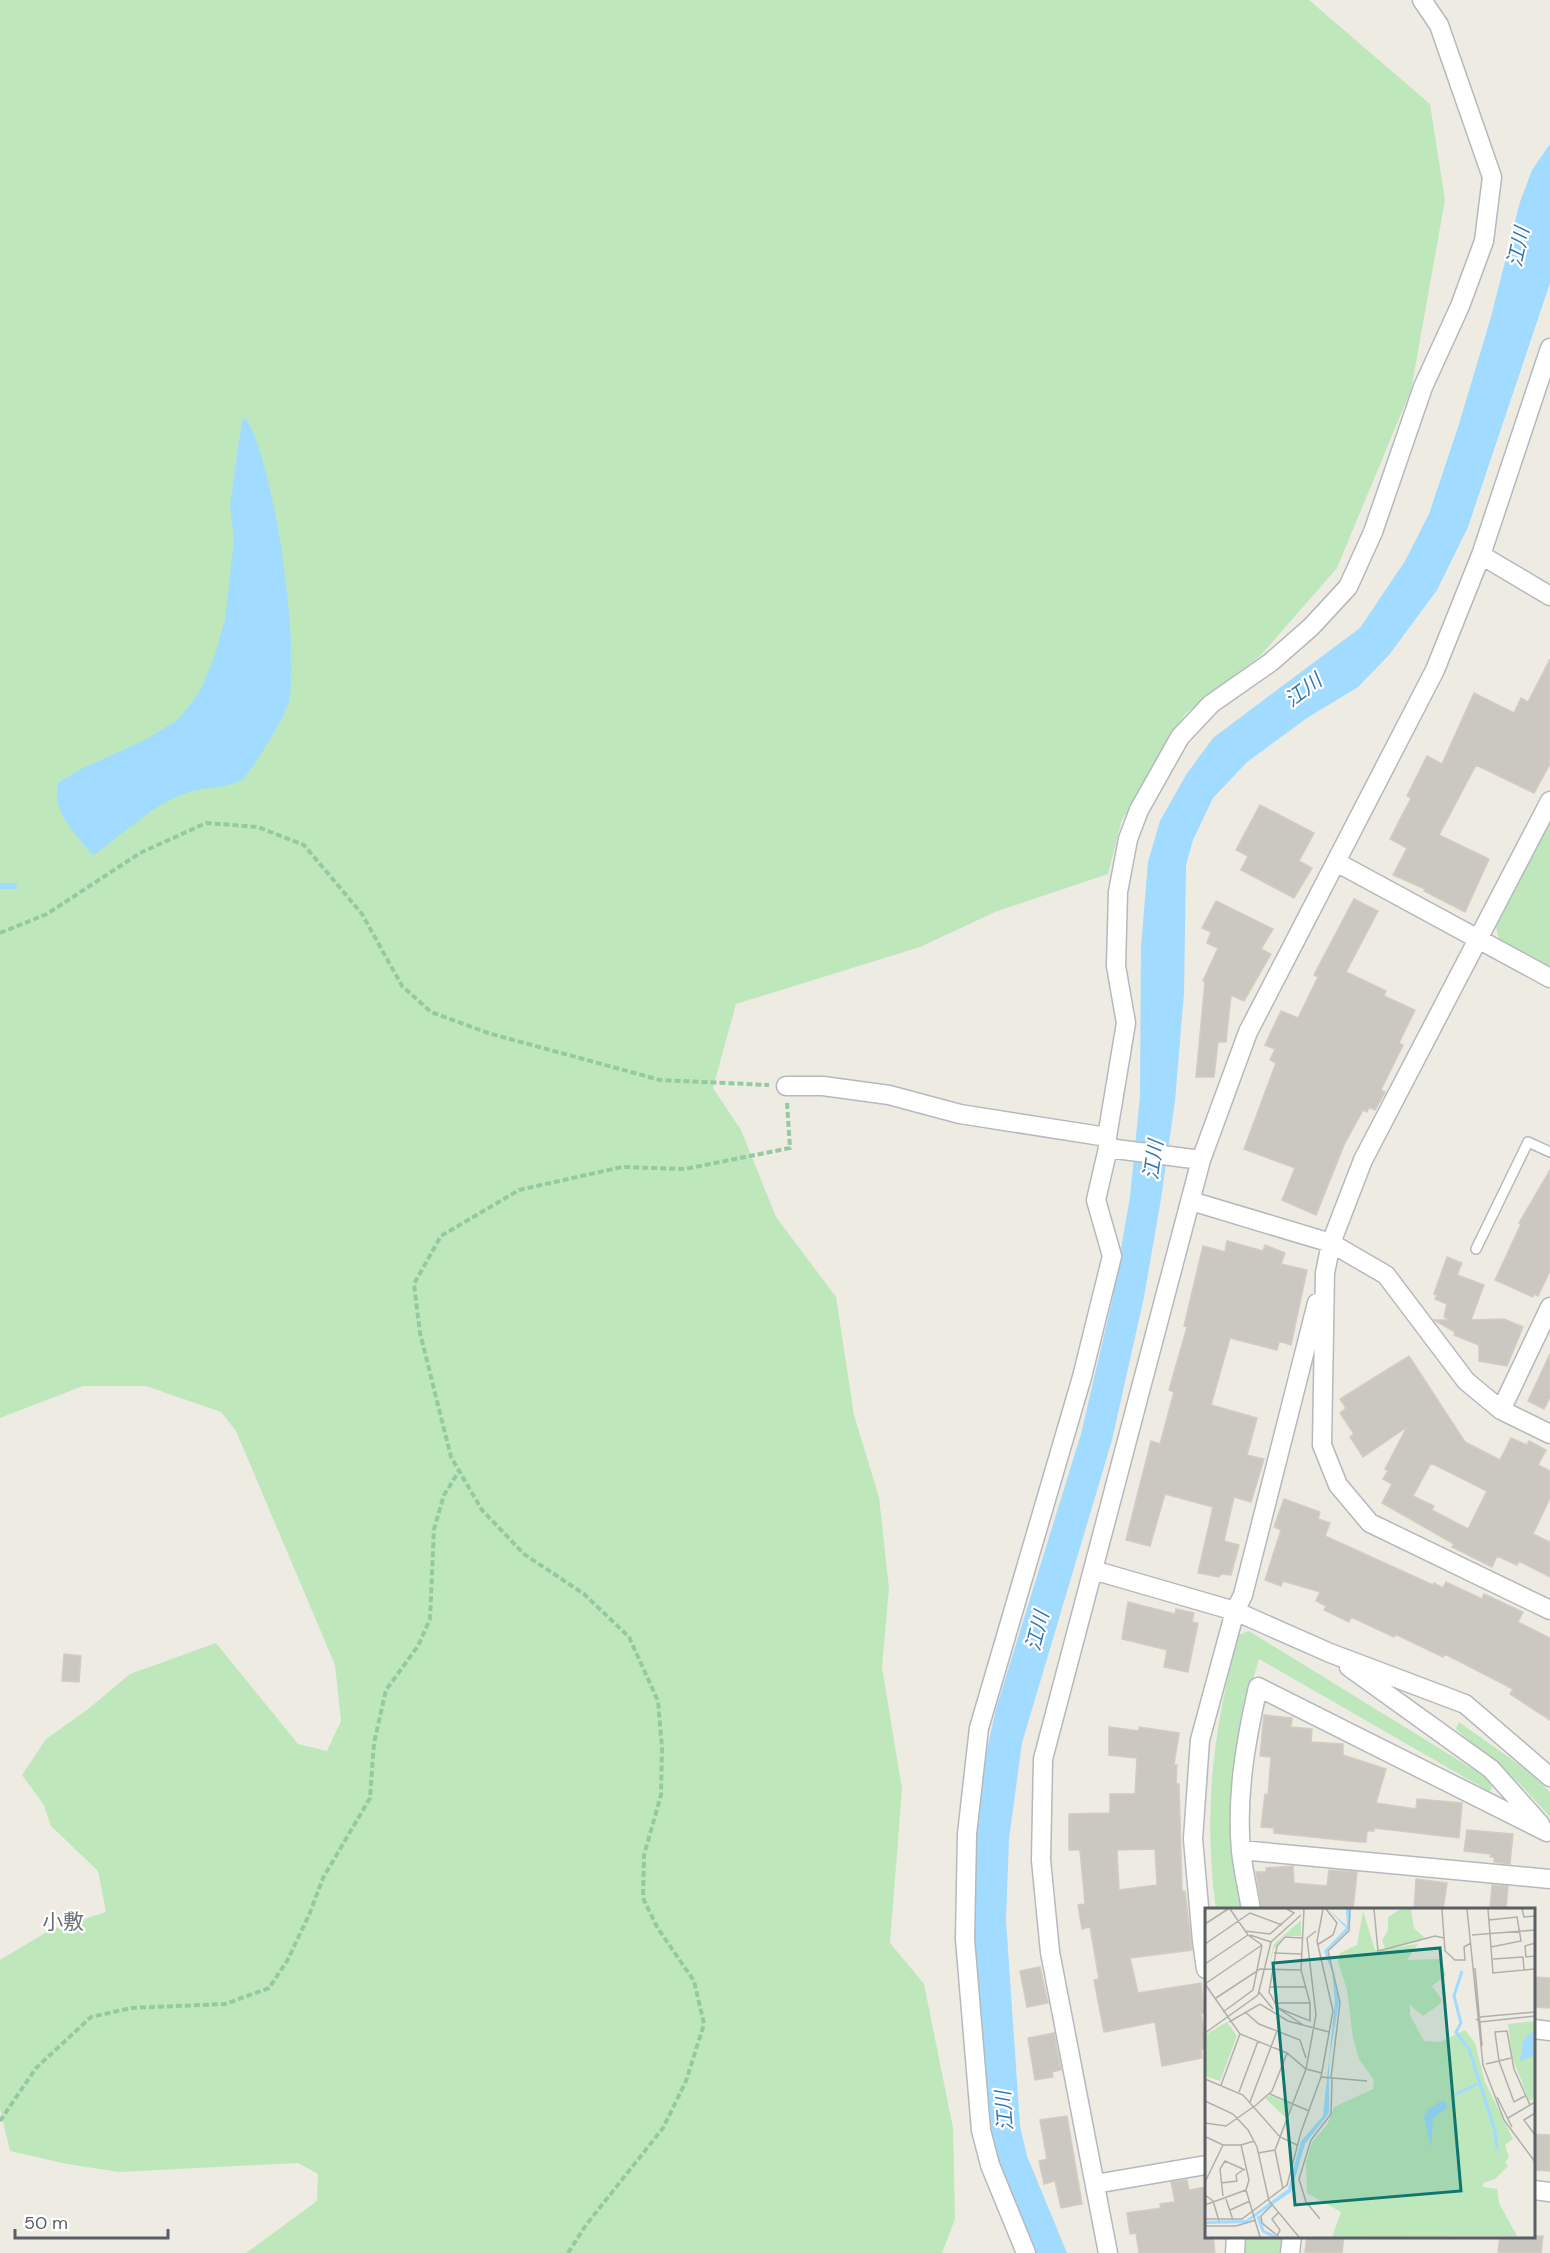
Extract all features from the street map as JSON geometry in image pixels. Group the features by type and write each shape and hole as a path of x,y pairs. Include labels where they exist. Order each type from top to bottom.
{"street":[{"path":"1026,2253 990,2165 981,2130 965,1939 967,1834 979,1728 1083,1377 1112,1256 1096,1200 1126,1023 1116,966 1118,892 1128,839 1139,810 1180,736 1211,704 1271,662 1311,627 1347,587 1373,532 1423,387 1460,306 1484,241 1492,177 1439,25 1422,0"},
{"path":"1108,2253 1050,1952 1041,1860 1043,1759 1201,1160 1248,1032 1338,863 1436,670 1481,555 1550,348"},
{"path":"1481,555 1550,597"},
{"path":"1205,1962 1193,1839 1200,1740 1235,1611 1243,1595 1331,1243 1363,1161 1550,801"},
{"path":"1338,863 1550,978"},
{"path":"786,1086 823,1086 889,1095 960,1114 1201,1160"},
{"path":"1191,1201 1331,1243 1386,1275 1466,1381 1501,1410 1550,1434"},
{"path":"1325,1273 1322,1445 1338,1485 1370,1523 1550,1610"},
{"path":"1501,1410 1550,1306"},
{"path":"1093,1569 1235,1611 1330,1653 1465,1704 1550,1777"},
{"path":"1330,1653 1491,1769 1549,1834"},
{"path":"1251,1908 1241,1850 1240,1792 1258,1687 1549,1834"},
{"path":"1241,1850 1550,1879"},
{"path":"1535,2030 1550,2031"},
{"path":"1095,2184 1205,2165"},
{"path":"1535,2190 1550,2192"},
{"path":"1235,2253 1236,2238"},
{"path":"1290,2253 1292,2238"}],"lane":[{"path":"1476,1249 1528,1142 1550,1152"}],"path":[{"path":"0,933 47,914 140,853 206,823 258,827 304,845 362,914 402,986 431,1012 488,1033 660,1080 786,1086 790,1148 685,1170 622,1167 519,1190 441,1236 414,1284 420,1333 451,1457 459,1471 482,1510 524,1554 584,1594 628,1637 658,1701 662,1748 661,1795 644,1855 644,1898 657,1927 694,1981 704,2024 686,2081 663,2128 586,2225 568,2253"},
{"path":"0,2121 36,2068 91,2017 131,2008 225,2004 269,1988 291,1952 322,1878 370,1798 374,1743 386,1690 418,1646 430,1619 434,1529 444,1495 459,1471"}],"green space":[{"path":"0,0 1309,0 1430,104 1445,200 1411,390 1337,568 1261,655 1185,714 1121,822 1108,874 995,912 920,947 736,1004 713,1088 741,1130 776,1217 836,1297 854,1415 879,1497 889,1588 882,1667 902,1789 890,1943 924,1984 953,2128 955,2219 942,2253 246,2253 317,2201 318,2174 298,2163 119,2172 67,2164 10,2151 0,2109 0,1960 50,1930 106,1912 98,1871 51,1826 44,1805 22,1775 46,1739 87,1710 130,1674 216,1643 298,1744 327,1751 341,1721 335,1665 236,1431 221,1412 146,1386 83,1386 0,1418"},
{"path":"1550,821 1550,966 1499,939 1496,927"},
{"path":"1249,1631 1494,1782 1490,1792 1259,1659 1241,1719 1234,1790 1232,1848 1241,1908 1216,1908 1210,1838 1213,1771 1222,1705 1238,1635"},
{"path":"1459,1722 1524,1768 1550,1792 1550,1817 1519,1783 1456,1729"},
{"path":"1245,2238 1282,2238 1281,2253 1244,2253"}],"water":[{"name":"江川","path":"1550,144 1550,283 1468,527 1437,590 1389,655 1358,687 1307,718 1247,762 1213,798 1193,840 1186,865 1184,993 1175,1101 1144,1297 1112,1440 1022,1743 1009,1839 1006,1920 1020,2126 1027,2156 1067,2253 1032,2253 1004,2182 988,2132 974,1924 975,1846 981,1777 996,1709 1081,1434 1112,1301 1130,1197 1140,1096 1141,947 1148,862 1160,821 1186,775 1213,738 1360,628 1405,561 1429,514 1459,424 1491,317 1520,202 1532,170"},
{"path":"246,418 257,443 267,476 288,599 291,674 287,708 269,741 243,779 176,797 151,811 93,856 66,822 58,804 58,783 79,770 145,740 179,719 200,691 214,658 225,620 234,540 230,505 242,420"}],"building":[{"path":"1550,659 1550,764 1534,793 1476,765 1439,835 1489,859 1465,912 1424,891 1425,889 1393,875 1407,848 1390,839 1411,798 1407,796 1427,756 1442,764 1474,693 1514,713 1521,698 1528,702"},
{"path":"1260,805 1314,833 1299,861 1312,868 1294,898 1241,870 1248,856 1236,850"},
{"path":"1354,899 1378,911 1346,972 1386,991 1384,996 1415,1010 1399,1043 1403,1045 1381,1090 1385,1092 1375,1110 1369,1107 1367,1112 1363,1110 1344,1145 1316,1215 1282,1200 1295,1168 1244,1149 1276,1063 1270,1060 1275,1049 1265,1045 1281,1011 1298,1018 1318,977 1314,975"},
{"path":"1216,901 1273,929 1261,949 1271,954 1244,1001 1231,995 1226,1042 1218,1042 1214,1077 1196,1077 1205,982 1203,981 1218,948 1207,943 1211,932 1202,928"},
{"path":"1550,1170 1550,1271 1538,1296 1534,1294 1533,1297 1495,1280 1521,1224 1519,1223"},
{"path":"1227,1241 1263,1251 1265,1245 1285,1253 1281,1264 1307,1270 1291,1345 1279,1341 1277,1350 1230,1338 1211,1405 1257,1418 1247,1455 1264,1459 1251,1502 1234,1497 1224,1541 1239,1545 1231,1575 1221,1574 1219,1577 1198,1573 1213,1507 1165,1494 1150,1546 1126,1540 1151,1441 1160,1444 1174,1392 1169,1390 1187,1327 1184,1326 1203,1246 1225,1252"},
{"path":"1447,1257 1462,1263 1457,1275 1484,1285 1471,1320 1504,1319 1523,1327 1507,1366 1479,1361 1479,1345 1454,1335 1455,1332 1434,1320 1451,1320 1444,1317 1447,1304 1435,1299 1437,1295 1434,1294"},
{"path":"1550,1354 1550,1397 1544,1409 1528,1401"},
{"path":"1409,1356 1465,1442 1500,1460 1511,1438 1527,1445 1529,1441 1546,1450 1538,1465 1550,1471 1550,1498 1533,1534 1550,1542 1550,1577 1519,1561 1517,1565 1497,1556 1492,1567 1452,1547 1454,1544 1382,1503 1392,1484 1383,1479 1388,1471 1385,1469 1407,1427 1363,1457 1350,1437 1354,1434 1340,1413 1346,1408 1340,1399","holes":["1431,1463 1487,1491 1468,1529 1432,1510 1434,1506 1413,1496"]},
{"path":"1284,1499 1320,1512 1318,1519 1330,1523 1325,1536 1433,1585 1434,1583 1443,1588 1446,1582 1482,1599 1484,1594 1523,1612 1518,1622 1550,1638 1550,1720 1510,1694 1513,1689 1445,1654 1443,1657 1395,1634 1394,1637 1351,1617 1349,1622 1324,1610 1326,1606 1316,1601 1320,1592 1283,1581 1281,1586 1265,1580 1281,1530 1274,1527"},
{"path":"1128,1602 1175,1614 1176,1609 1194,1613 1192,1622 1198,1623 1188,1672 1164,1667 1167,1650 1122,1639"},
{"path":"64,1654 81,1656 79,1682 62,1681"},
{"path":"1264,1715 1292,1718 1291,1727 1312,1729 1311,1742 1343,1744 1343,1755 1386,1769 1376,1803 1416,1809 1417,1799 1462,1803 1459,1838 1374,1828 1374,1831 1367,1831 1366,1842 1360,1842 1274,1833 1274,1828 1261,1827 1265,1794 1268,1795 1271,1757 1260,1756"},
{"path":"1109,1727 1139,1731 1139,1727 1179,1733 1174,1765 1177,1765 1176,1783 1179,1784 1182,1891 1185,1891 1192,1950 1130,1958 1138,1993 1201,1983 1204,2013 1201,2013 1205,2049 1201,2050 1202,2058 1162,2066 1155,2022 1104,2032 1094,1980 1099,1979 1090,1927 1082,1929 1078,1905 1085,1904 1080,1850 1069,1850 1069,1814 1110,1813 1110,1794 1135,1794 1137,1758 1109,1755","holes":["1155,1849 1157,1885 1119,1890 1117,1850"]},
{"path":"1467,1830 1513,1834 1510,1864 1494,1862 1494,1857 1490,1857 1491,1854 1464,1851"},
{"path":"1293,1866 1294,1883 1327,1886 1329,1870 1357,1872 1353,1908 1262,1908 1256,1872 1266,1872 1266,1868"},
{"path":"1416,1879 1447,1883 1443,1908 1414,1908"},
{"path":"1492,1885 1508,1886 1506,1908 1490,1908"},
{"path":"1040,1967 1048,2003 1027,2007 1020,1971"},
{"path":"1535,1977 1550,1978 1550,2008 1535,2007"},
{"path":"1054,2033 1061,2070 1052,2072 1053,2077 1035,2080 1028,2038"},
{"path":"1067,2116 1082,2204 1061,2208 1055,2181 1044,2184 1039,2161 1047,2159 1040,2120"},
{"path":"1535,2134 1550,2135 1550,2171 1535,2170"},
{"path":"1187,2180 1189,2190 1205,2187 1205,2238 1213,2238 1215,2253 1139,2253 1136,2233 1130,2234 1127,2213 1161,2208 1160,2204 1175,2202 1171,2182"},
{"path":"1543,2236 1541,2253 1498,2252 1500,2238"},
{"path":"1307,2238 1344,2238 1342,2253 1305,2252"}],"waterway":[{"path":"0,886 14,886"}],"district":[{"name":"小敷","path":"63,1922"}]}
